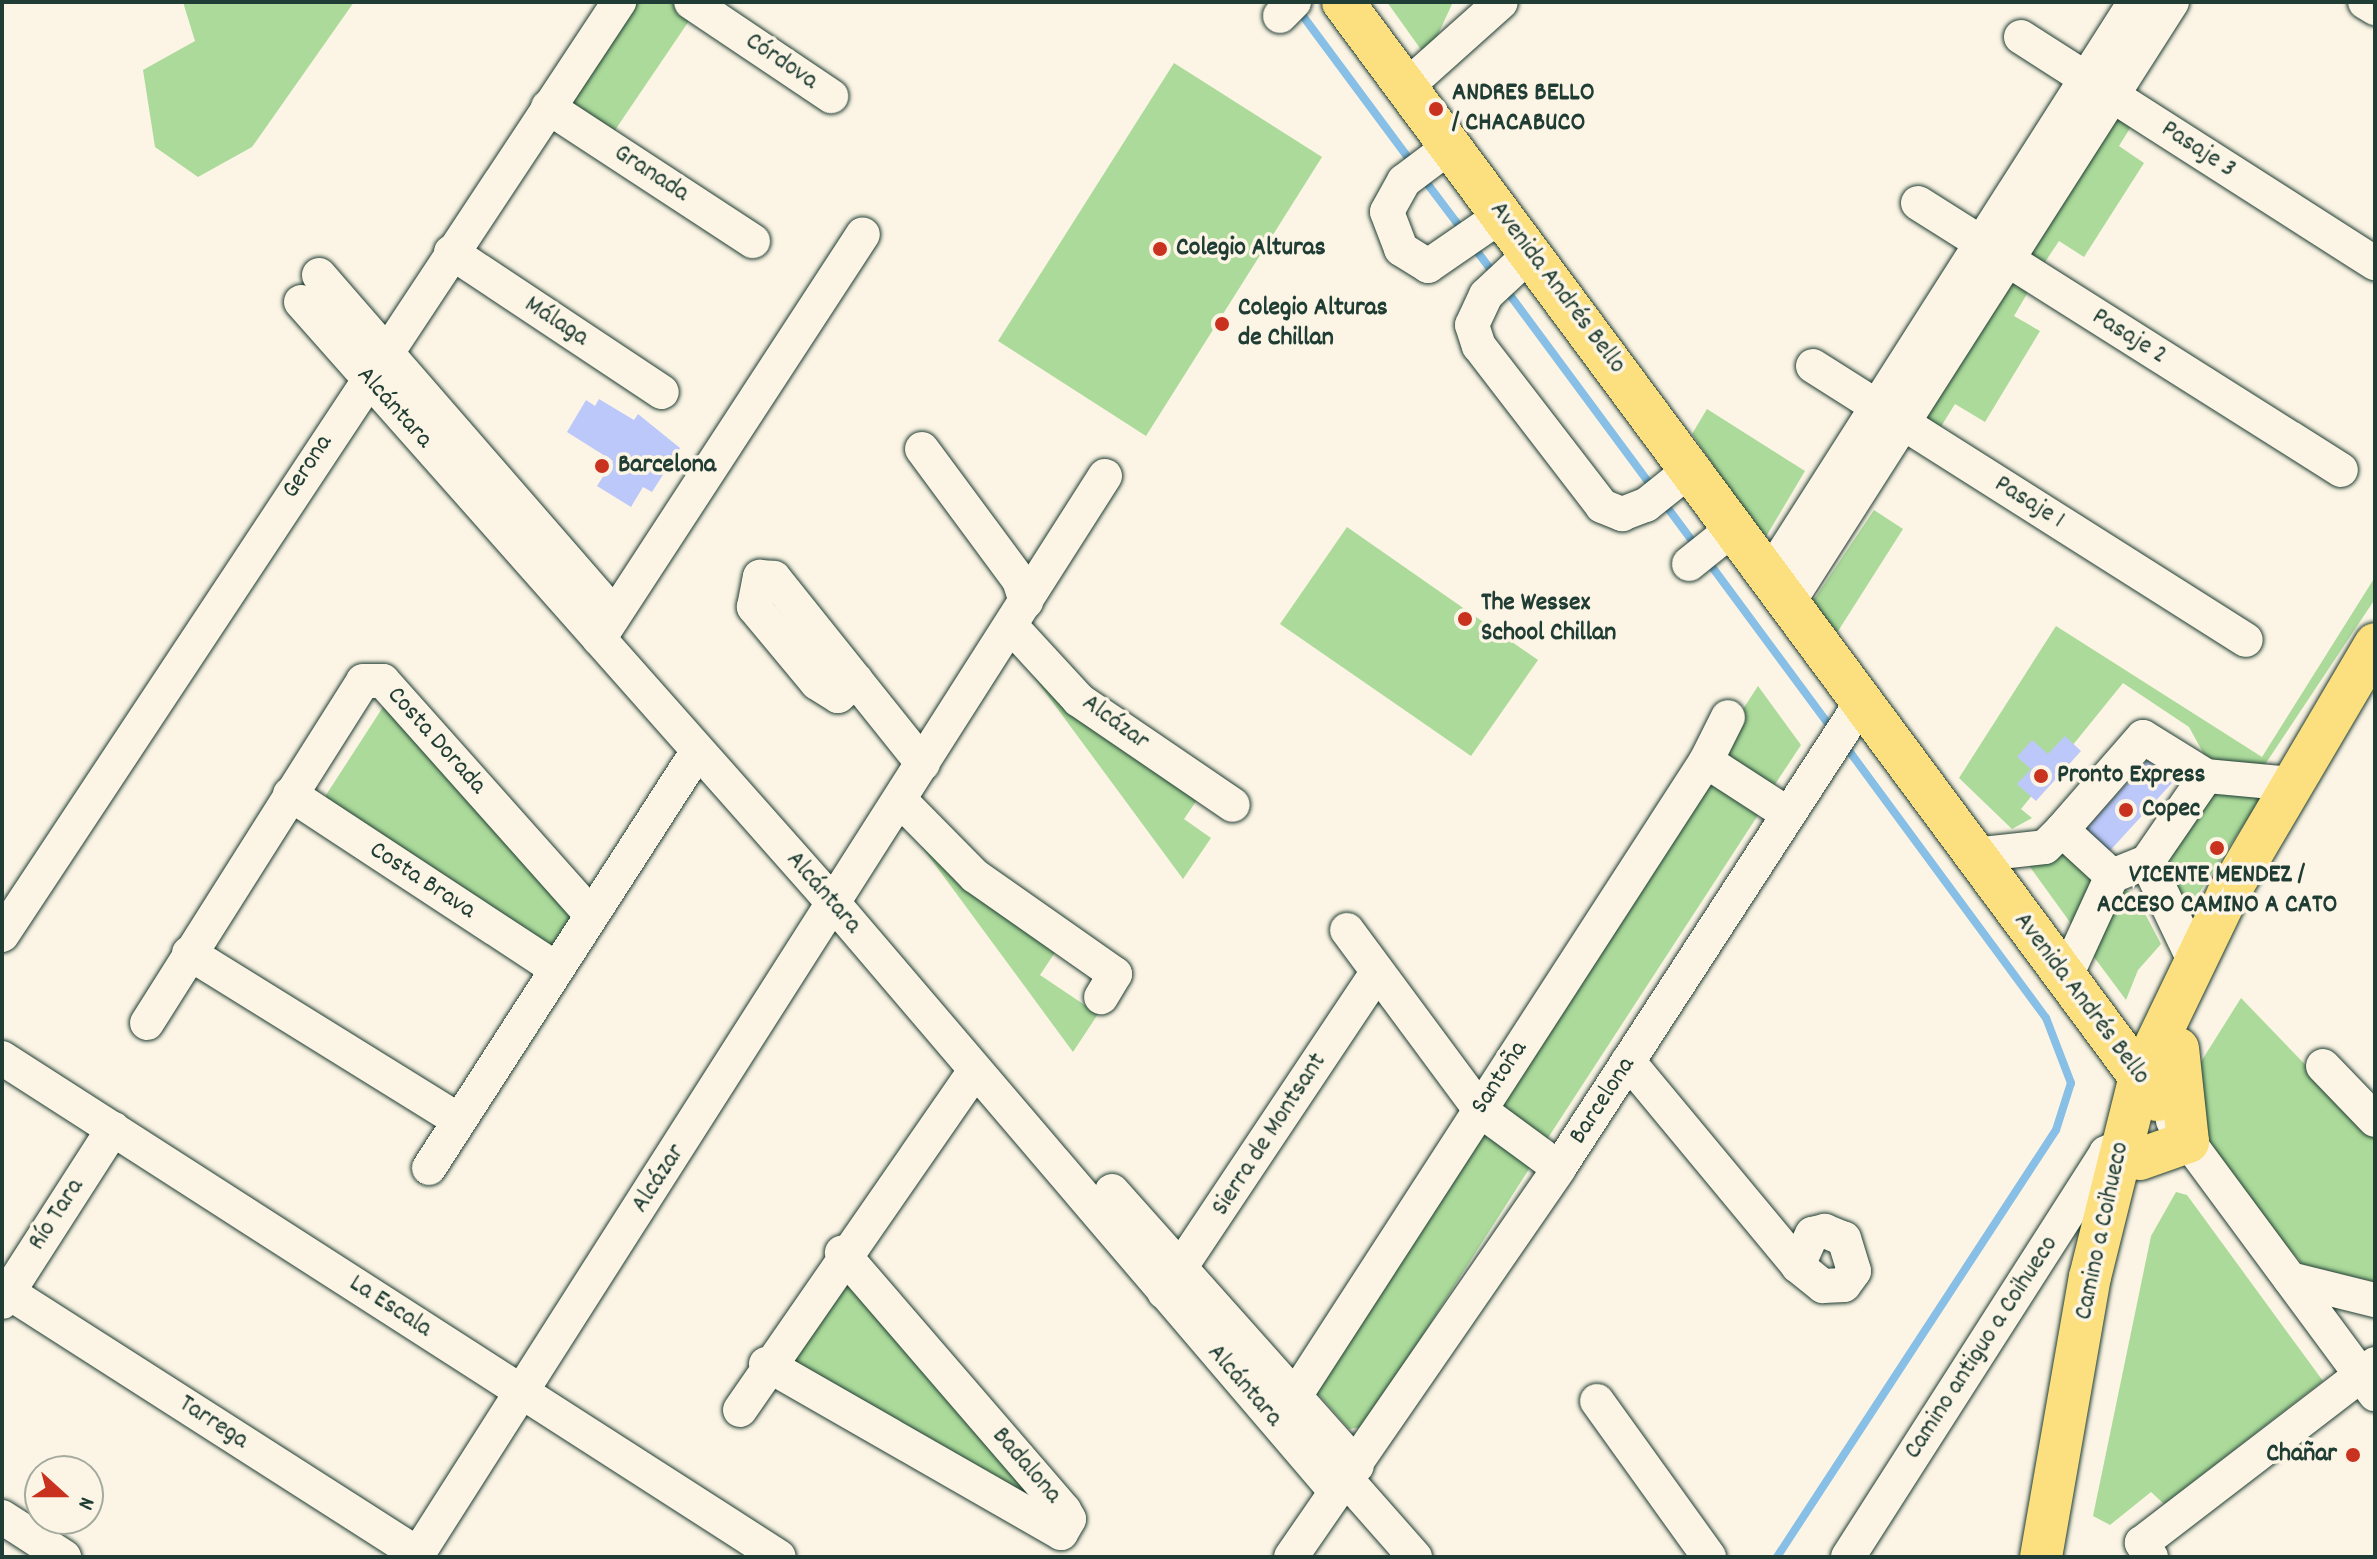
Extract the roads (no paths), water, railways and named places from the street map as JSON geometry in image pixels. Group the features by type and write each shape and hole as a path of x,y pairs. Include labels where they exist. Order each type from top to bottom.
{"main road":[{"name":"Avenida Andrés Bello","path":"1343,2 1406,87 1429,163 1509,273 1691,469 1778,590 1853,716 1974,855 2148,1088"},
{"path":"2111,1039 2140,1050 2170,1008 2228,894 2375,644"},
{"path":"2148,1088 2178,1049 2375,692"},
{"path":"2148,1088 2170,1008"},
{"path":"2130,1153 2188,1142 2178,1049"},
{"name":"Camino a Coihueco","path":"2041,1557 2073,1387 2148,1088"}],"street":[{"name":"Gerona","path":"2,935 376,364 619,2"},
{"name":"Córdova","path":"691,2 831,96"},
{"path":"1406,87 1501,2"},
{"path":"2099,86 2135,2"},
{"path":"1778,590 2099,86 2172,2"},
{"path":"2365,2 2375,8"},
{"name":"Pasaje 3","path":"2021,37 2375,263"},
{"name":"Granada","path":"548,107 753,241"},
{"path":"1429,163 1387,212 1401,249 1428,266 1479,232"},
{"name":"Pasaje 2","path":"1918,203 2341,470"},
{"path":"607,627 863,234"},
{"name":"Málaga","path":"451,252 662,392"},
{"path":"1509,273 1472,325 1475,340 1584,486 1611,511 1646,505 1691,469"},
{"name":"Alcántara","path":"310,289 607,627 698,751 835,905 973,1074 1173,1280 1295,1396 1347,1479"},
{"name":"Pasaje 1","path":"1813,366 2246,640"},
{"name":"Alcázar","path":"922,449 1019,580 1018,614 1079,700 1233,805"},
{"name":"Alcázar","path":"417,1556 835,905 1105,476"},
{"path":"1689,564 1734,528"},
{"path":"856,680 923,764"},
{"name":"Costa Dorada","path":"147,1023 363,681 383,681 590,913"},
{"name":"Barcelona","path":"1291,1557 1559,1168 1853,716"},
{"name":"Santoña","path":"1295,1396 1706,761 1728,717"},
{"path":"1974,855 2045,847 2143,737 2206,776 2293,784"},
{"path":"429,1168 457,1119 698,751"},
{"path":"1706,761 1788,814"},
{"path":"2065,978 2112,876 2147,862 2206,776"},
{"name":"Costa Brava","path":"290,794 555,968"},
{"path":"901,801 975,876 1115,974 1101,997"},
{"path":"2062,830 2112,876"},
{"path":"2147,862 2194,960"},
{"path":"1347,930 1375,976 1480,1110 1559,1168"},
{"path":"189,953 457,1119"},
{"name":"Sierra de Montsant","path":"1173,1280 1375,976"},
{"name":"La Escala","path":"2,1058 779,1557"},
{"path":"1628,1061 1798,1266"},
{"path":"2323,1066 2375,1120"},
{"path":"740,1410 766,1364 842,1253 973,1074"},
{"name":"Avenida Andrés Bello","path":"2148,1088 2290,1279 2371,1378"},
{"name":"Río Tara","path":"5,1297 113,1129"},
{"name":"Camino antiguo a Coihueco","path":"1848,1557 2103,1157 2130,1153"},
{"name":"Alcántara","path":"1112,1191 1173,1280 1415,1557"},
{"name":"Badalona","path":"766,1364 1061,1533 1069,1519 1064,1510 842,1253"},
{"path":"2290,1279 2375,1300"},
{"name":"Tarrega","path":"5,1297 417,1556"},
{"path":"2146,1550 2371,1378"},
{"path":"1597,1401 1709,1557"},
{"path":"2,1517 64,1557"}],"waterway":[{"path":"1297,8 1413,164"},
{"path":"1423,178 1463,231"},
{"path":"1473,246 1496,276"},
{"path":"1504,287 1653,488"},
{"path":"1664,503 1696,546"},
{"path":"1707,560 1832,729"},
{"path":"1777,1557 2056,1130 2071,1083 2046,1018 1843,743"}],"place":[{"name":"ANDRES BELLO / CHACABUCO","path":"1436,109"},
{"name":"Colegio Alturas","path":"1160,249"},
{"name":"Colegio Alturas de Chillan","path":"1222,324"},
{"name":"Barcelona","path":"602,466"},
{"name":"The Wessex School Chillan","path":"1465,619"},
{"name":"Pronto Express","path":"2041,776"},
{"name":"Copec","path":"2126,810"},
{"name":"VICENTE MENDEZ / ACCESO CAMINO A CATO","path":"2217,848"},
{"name":"Chañar","path":"2353,1455"}]}
